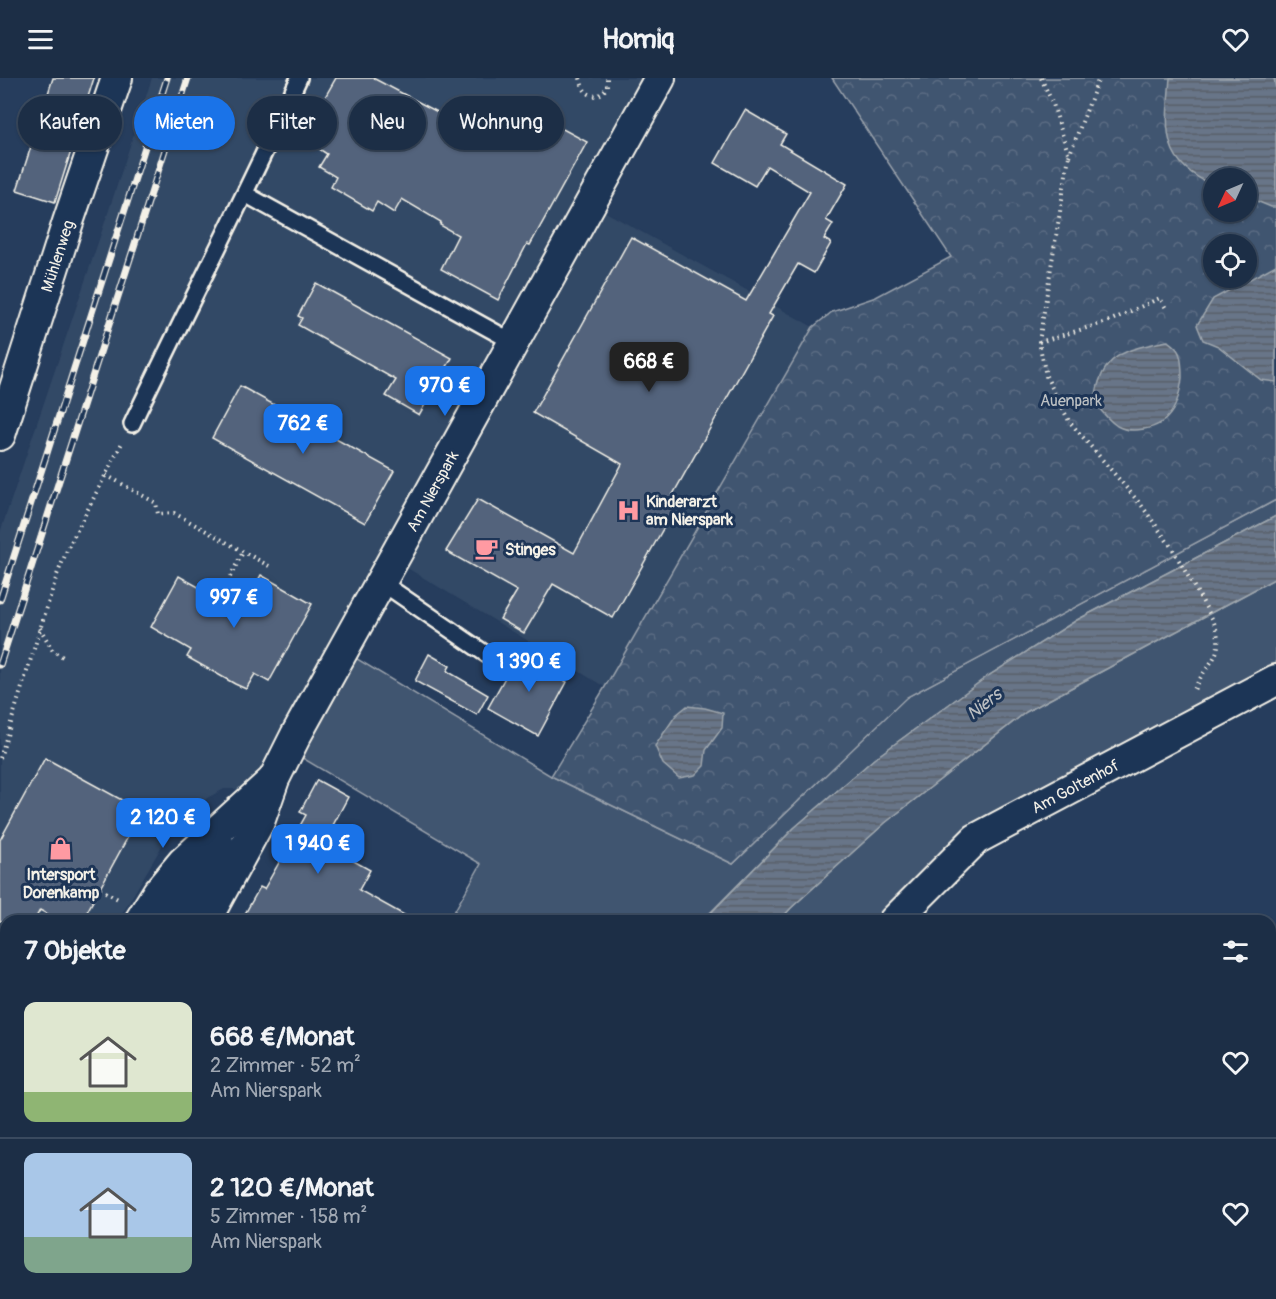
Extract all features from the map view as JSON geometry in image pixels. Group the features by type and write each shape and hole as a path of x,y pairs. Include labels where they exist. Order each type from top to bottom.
{"street":[{"name":"Mühlenweg","path":"0,435 117,78"},
{"name":"Am Nierspark","path":"208,915 259,822 274,778 660,78"},
{"name":"Am Goltenhof","path":"900,915 976,839 1276,680"},
{"name":"Am Nierspark","path":"144,915 158,892 183,862 274,778"},
{"name":"Am Nierspark","path":"176,915 233,815"}],"lane":[{"path":"132,424 299,78"},
{"path":"245,194 513,342"},
{"path":"381,582 499,663"}],"path":[{"path":"580,78 582,88 586,92 592,96 598,96 607,88 607,78"},
{"path":"1041,78 1053,104 1069,156"},
{"path":"1099,78 1069,156 1039,342 1046,376 1069,421 1143,506 1172,548 1217,630 1218,649 1214,660 1198,681 1188,704 1190,726"},
{"path":"1039,342 1107,322 1160,298 1167,310"},
{"path":"0,758 40,627 68,548 132,424"},
{"path":"106,475 156,503 158,514 174,513 269,566"},
{"path":"230,577 243,552"},
{"path":"40,627 53,651 66,658"}],"shaded area":[{"path":"152,78 660,78 591,204 813,327 605,687 394,560 257,789 224,789 207,798 163,844 120,915 0,915 0,533 134,133 134,150 235,150 235,96 146,96"}],"green space":[{"name":"Auenpark","path":"832,78 1276,78 1276,500 907,697 733,864 551,776 813,327 832,312 876,297 951,257"},
{"path":"1276,500 1276,516 1077,620 988,676 874,759 794,828 708,915 452,915 481,864 289,750 344,651 551,776 733,864 905,698"},
{"path":"1276,578 1276,665 967,832 884,915 785,915 885,823 1026,712"}],"water":[{"path":"1170,78 1274,78 1276,89 1276,207 1257,201 1257,168 1203,168 1203,180 1195,176 1175,154 1170,141 1167,112"},
{"path":"1276,265 1276,382 1261,380 1218,346 1203,340 1197,325 1213,299 1233,288 1257,288 1257,275"},
{"path":"1168,341 1178,351 1182,368 1179,396 1172,411 1167,418 1153,427 1133,430 1117,426 1095,403 1102,374 1109,364 1128,351"},
{"name":"Niers","path":"1276,516 1276,578 1026,712 885,823 785,915 709,915 794,828 874,759 988,676 1077,620"},
{"path":"687,706 723,713 722,728 706,750 704,766 695,775 679,778 663,764 655,746 676,715"}],"building":[{"path":"53,78 94,78 88,96 47,96"},
{"path":"336,78 373,78 407,96 349,96 349,150 426,150 426,106 438,112 438,150 564,150 564,130 587,142 530,245 527,244 498,300 441,269 458,235 440,225 441,222 402,199 394,213 377,202 372,211 331,187 336,177 319,167 327,154 321,150 337,150 337,96 326,96"},
{"path":"745,110 786,134 780,144 847,184 826,220 833,224 824,239 831,243 814,273 798,264 769,314 773,316 671,498 678,502 613,618 553,584 524,633 500,619 517,591 446,551 478,499 574,553 622,464 533,413 631,237 746,301 810,192 767,166 755,186 715,163"},
{"path":"30,150 71,150 55,202 17,190"},
{"path":"316,283 452,358 419,415 386,396 396,380 298,325 302,318 298,316"},
{"path":"240,386 394,471 365,523 212,438"},
{"path":"261,575 312,604 269,682 255,674 246,689 235,684 187,657 191,650 151,627 179,576 241,611"},
{"path":"526,649 556,665 552,673 567,682 538,736 488,708 507,674 512,676"},
{"path":"429,654 450,666 447,671 488,695 477,715 415,681"},
{"name":"Intersport Dorenkamp","path":"45,758 142,811 85,915 49,915 40,910 37,915 0,915 0,840"},
{"path":"317,780 348,797 323,844 370,870 359,890 404,915 244,915 260,887 264,889 306,815 300,812"}],"railway":[{"path":"0,600 167,78"},
{"path":"0,665 188,78"}],"place":[{"name":"Kinderarzt am Nierspark","path":"628,510"},
{"name":"Stinges","path":"487,549"},
{"name":"Intersport Dorenkamp","path":"61,849"}]}
